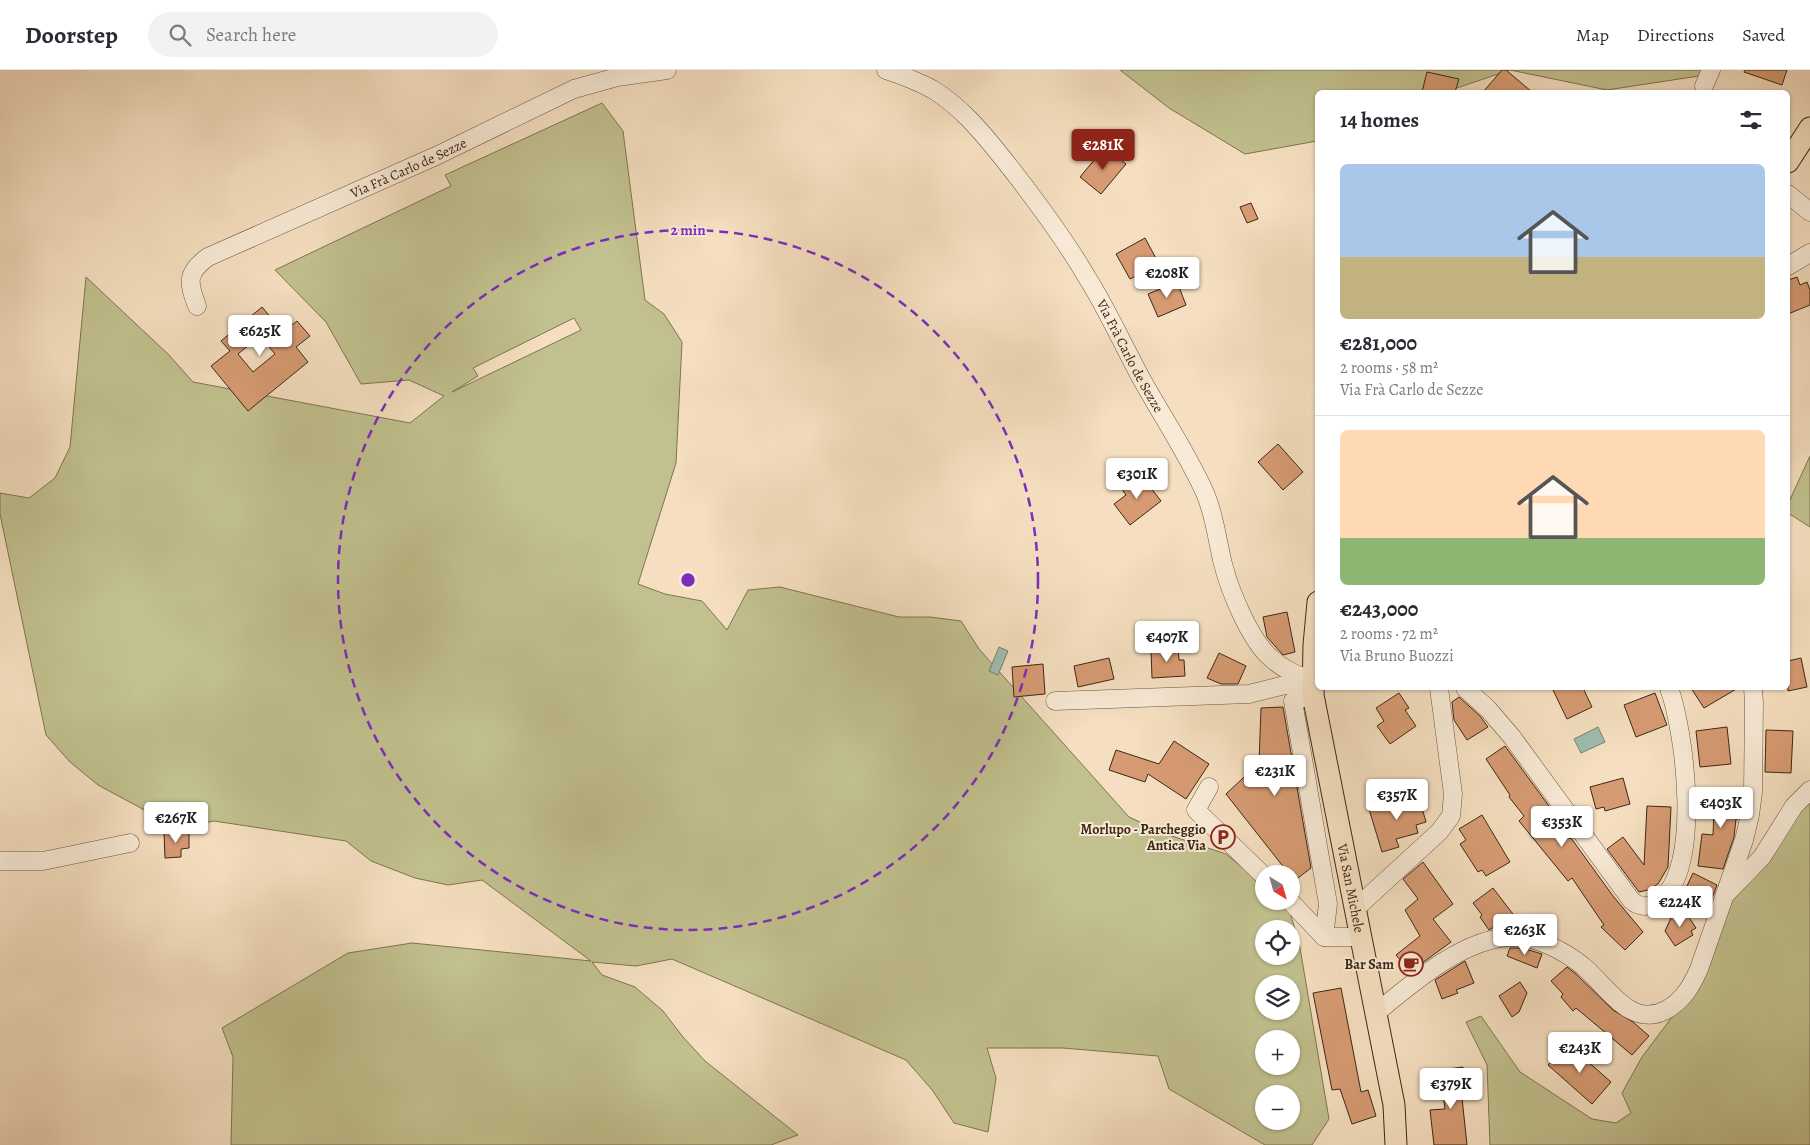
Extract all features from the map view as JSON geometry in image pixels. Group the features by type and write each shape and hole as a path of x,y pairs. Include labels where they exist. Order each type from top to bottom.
{"main road":[{"path":"1790,159 1810,128"},
{"name":"Via San Michele","path":"1315,654 1313,688 1394,1104 1396,1145"}],"street":[{"name":"Via Frà Carlo de Sezze","path":"196,306 190,289 190,279 194,270 208,257 436,156 574,89 617,73 667,70"},
{"name":"Via Frà Carlo de Sezze","path":"886,70 915,80 932,90 952,104 972,122 1010,168 1061,237 1101,301 1140,378 1205,492 1215,521 1220,551 1229,581 1255,638 1278,665 1313,688"},
{"path":"1790,265 1810,253"},
{"path":"1055,701 1249,694 1286,686 1313,688"},
{"path":"1313,688 1293,702 1328,904 1324,937"},
{"path":"1355,909 1439,832 1451,816 1453,794 1439,690"},
{"path":"1467,690 1488,709 1512,737 1631,900 1636,904 1646,907 1662,899 1672,888 1681,868 1684,845 1686,810 1685,763 1679,722 1670,690"},
{"path":"1376,1013 1414,982 1452,957 1492,940 1515,937 1537,941 1570,958 1589,972 1619,1002 1633,1011 1648,1016 1658,1014 1680,1000 1694,979 1744,840 1752,804 1753,690"},
{"path":"1209,787 1196,810 1255,867"},
{"path":"1725,895 1762,857 1790,811 1798,800 1810,790"},
{"path":"0,861 43,861 130,842"},
{"path":"1298,910 1324,937 1361,937"}],"shaded area":[{"path":"1120,70 1510,70 1451,90 1315,90 1315,141 1245,154 1169,108"},
{"path":"1510,70 1708,70 1712,74 1607,90"},
{"path":"602,103 623,131 645,300 664,314 682,342 676,463 638,584 665,594 702,601 727,630 748,590 780,587 899,617 930,617 961,621 979,649 1129,817 1166,834 1226,854 1255,878 1255,910 1289,910 1292,920 1255,920 1255,965 1300,965 1300,948 1329,1119 1312,1145 1265,1145 1169,1089 1158,1056 1063,1048 987,1048 996,1078 988,1132 954,1123 933,1091 906,1060 672,959 636,966 592,962 602,975 635,987 663,1011 705,1061 798,1135 771,1145 231,1145 233,1057 222,1028 348,953 412,943 591,961 482,880 448,885 415,878 371,861 346,841 214,821 178,828 98,785 70,762 46,735 0,514 0,493 29,498 55,478 70,447 86,277 169,355 193,382 410,423 444,396 409,380 361,384 326,322 275,270 451,186 445,175","holes":["574,318 581,330 452,392 478,376 473,368"]},
{"path":"1810,456 1810,527 1790,514 1790,500"},
{"path":"999,647 1008,651 998,675 989,671"},
{"path":"1598,727 1605,742 1581,753 1574,739"},
{"path":"1810,800 1810,1145 1490,1145 1487,1065 1466,1022 1481,1016 1520,1072 1592,1119 1616,1123 1631,1113 1622,1093 1642,1057 1684,1001 1729,898 1798,812"}],"building":[{"path":"1502,70 1506,70 1530,90 1485,90"},
{"path":"1745,70 1787,70 1782,85 1744,72"},
{"path":"1427,72 1459,79 1456,90 1422,90"},
{"path":"1105,147 1126,164 1101,194 1080,177"},
{"path":"1251,203 1258,219 1247,223 1240,207"},
{"path":"1145,238 1159,264 1130,279 1116,254"},
{"path":"1797,277 1800,285 1807,282 1810,290 1810,305 1790,313 1790,279"},
{"path":"1177,282 1186,305 1158,317 1148,294"},
{"path":"262,307 272,319 276,316 287,329 297,321 310,336 296,347 308,362 248,411 211,366 230,351 221,341","holes":["260,336 275,354 253,372 238,354"]},
{"path":"1278,444 1303,472 1283,490 1258,462"},
{"path":"1140,474 1161,501 1130,525 1114,504 1126,495 1121,488"},
{"path":"1287,612 1295,652 1283,655 1267,637 1263,617"},
{"path":"1178,648 1179,660 1184,660 1185,676 1152,678 1151,649"},
{"path":"1219,653 1246,666 1238,684 1221,684 1207,678"},
{"path":"1109,658 1114,679 1078,687 1074,666"},
{"path":"1801,658 1807,687 1788,691 1790,690 1790,661"},
{"path":"1043,664 1045,694 1014,697 1012,667"},
{"path":"1553,690 1584,690 1592,707 1567,719"},
{"path":"1692,690 1735,690 1704,708"},
{"path":"1399,693 1409,708 1405,710 1416,726 1390,744 1377,726 1384,721 1376,708"},
{"path":"1655,693 1667,725 1636,737 1624,705"},
{"path":"1459,697 1480,716 1488,727 1467,740 1454,720 1452,702"},
{"path":"1283,707 1311,868 1300,876 1300,865 1282,865 1226,794 1259,763 1261,708"},
{"path":"1727,727 1731,764 1700,767 1696,731"},
{"path":"1766,730 1793,731 1791,773 1765,772"},
{"path":"1174,741 1209,764 1186,799 1148,774 1145,782 1109,770 1116,750 1159,764"},
{"path":"1505,746 1557,817 1554,819 1571,838 1613,896 1643,932 1625,950 1601,927 1604,925 1572,878 1568,881 1519,821 1524,816 1509,797 1510,795 1486,759"},
{"path":"1623,778 1630,804 1605,811 1604,807 1596,809 1590,787"},
{"path":"1715,788 1742,789 1740,813 1738,819 1736,819 1734,837 1723,869 1698,866 1702,834 1713,835"},
{"path":"1418,794 1426,822 1416,825 1418,833 1396,839 1399,847 1382,852 1369,809"},
{"path":"1647,806 1671,807 1668,867 1658,884 1648,890 1639,892 1607,849 1623,837 1644,865"},
{"path":"1482,815 1510,862 1486,876 1482,870 1478,872 1460,844 1466,840 1459,829"},
{"path":"164,832 189,832 189,848 181,849 181,857 165,858"},
{"path":"1423,862 1453,904 1433,919 1451,942 1410,972 1396,955 1420,936 1405,910 1418,899 1403,879"},
{"path":"1693,873 1717,885 1706,914 1680,901"},
{"path":"1493,888 1516,918 1504,927 1501,928 1499,924 1489,930 1480,917 1482,915 1473,903"},
{"path":"1684,910 1696,928 1691,931 1693,935 1675,946 1665,931 1671,918"},
{"path":"1510,948 1522,948 1542,954 1537,968 1507,956"},
{"path":"1465,961 1474,983 1456,990 1458,993 1442,999 1435,980"},
{"path":"1567,967 1613,1010 1633,1022 1649,1036 1632,1055 1576,1008 1573,1011 1561,997 1563,994 1551,981"},
{"path":"1520,982 1527,993 1519,1012 1512,1017 1499,996"},
{"path":"1341,988 1361,1092 1368,1090 1376,1116 1352,1124 1340,1089 1332,1090 1313,993"},
{"path":"1567,1043 1611,1082 1592,1104 1548,1065"},
{"path":"1463,1067 1467,1097 1462,1098 1467,1145 1434,1145 1430,1110 1445,1109 1440,1070"}],"place":[{"name":"Morlupo - Parcheggio Antica Via","path":"1223,837"},
{"name":"Bar Sam","path":"1411,964"}]}
